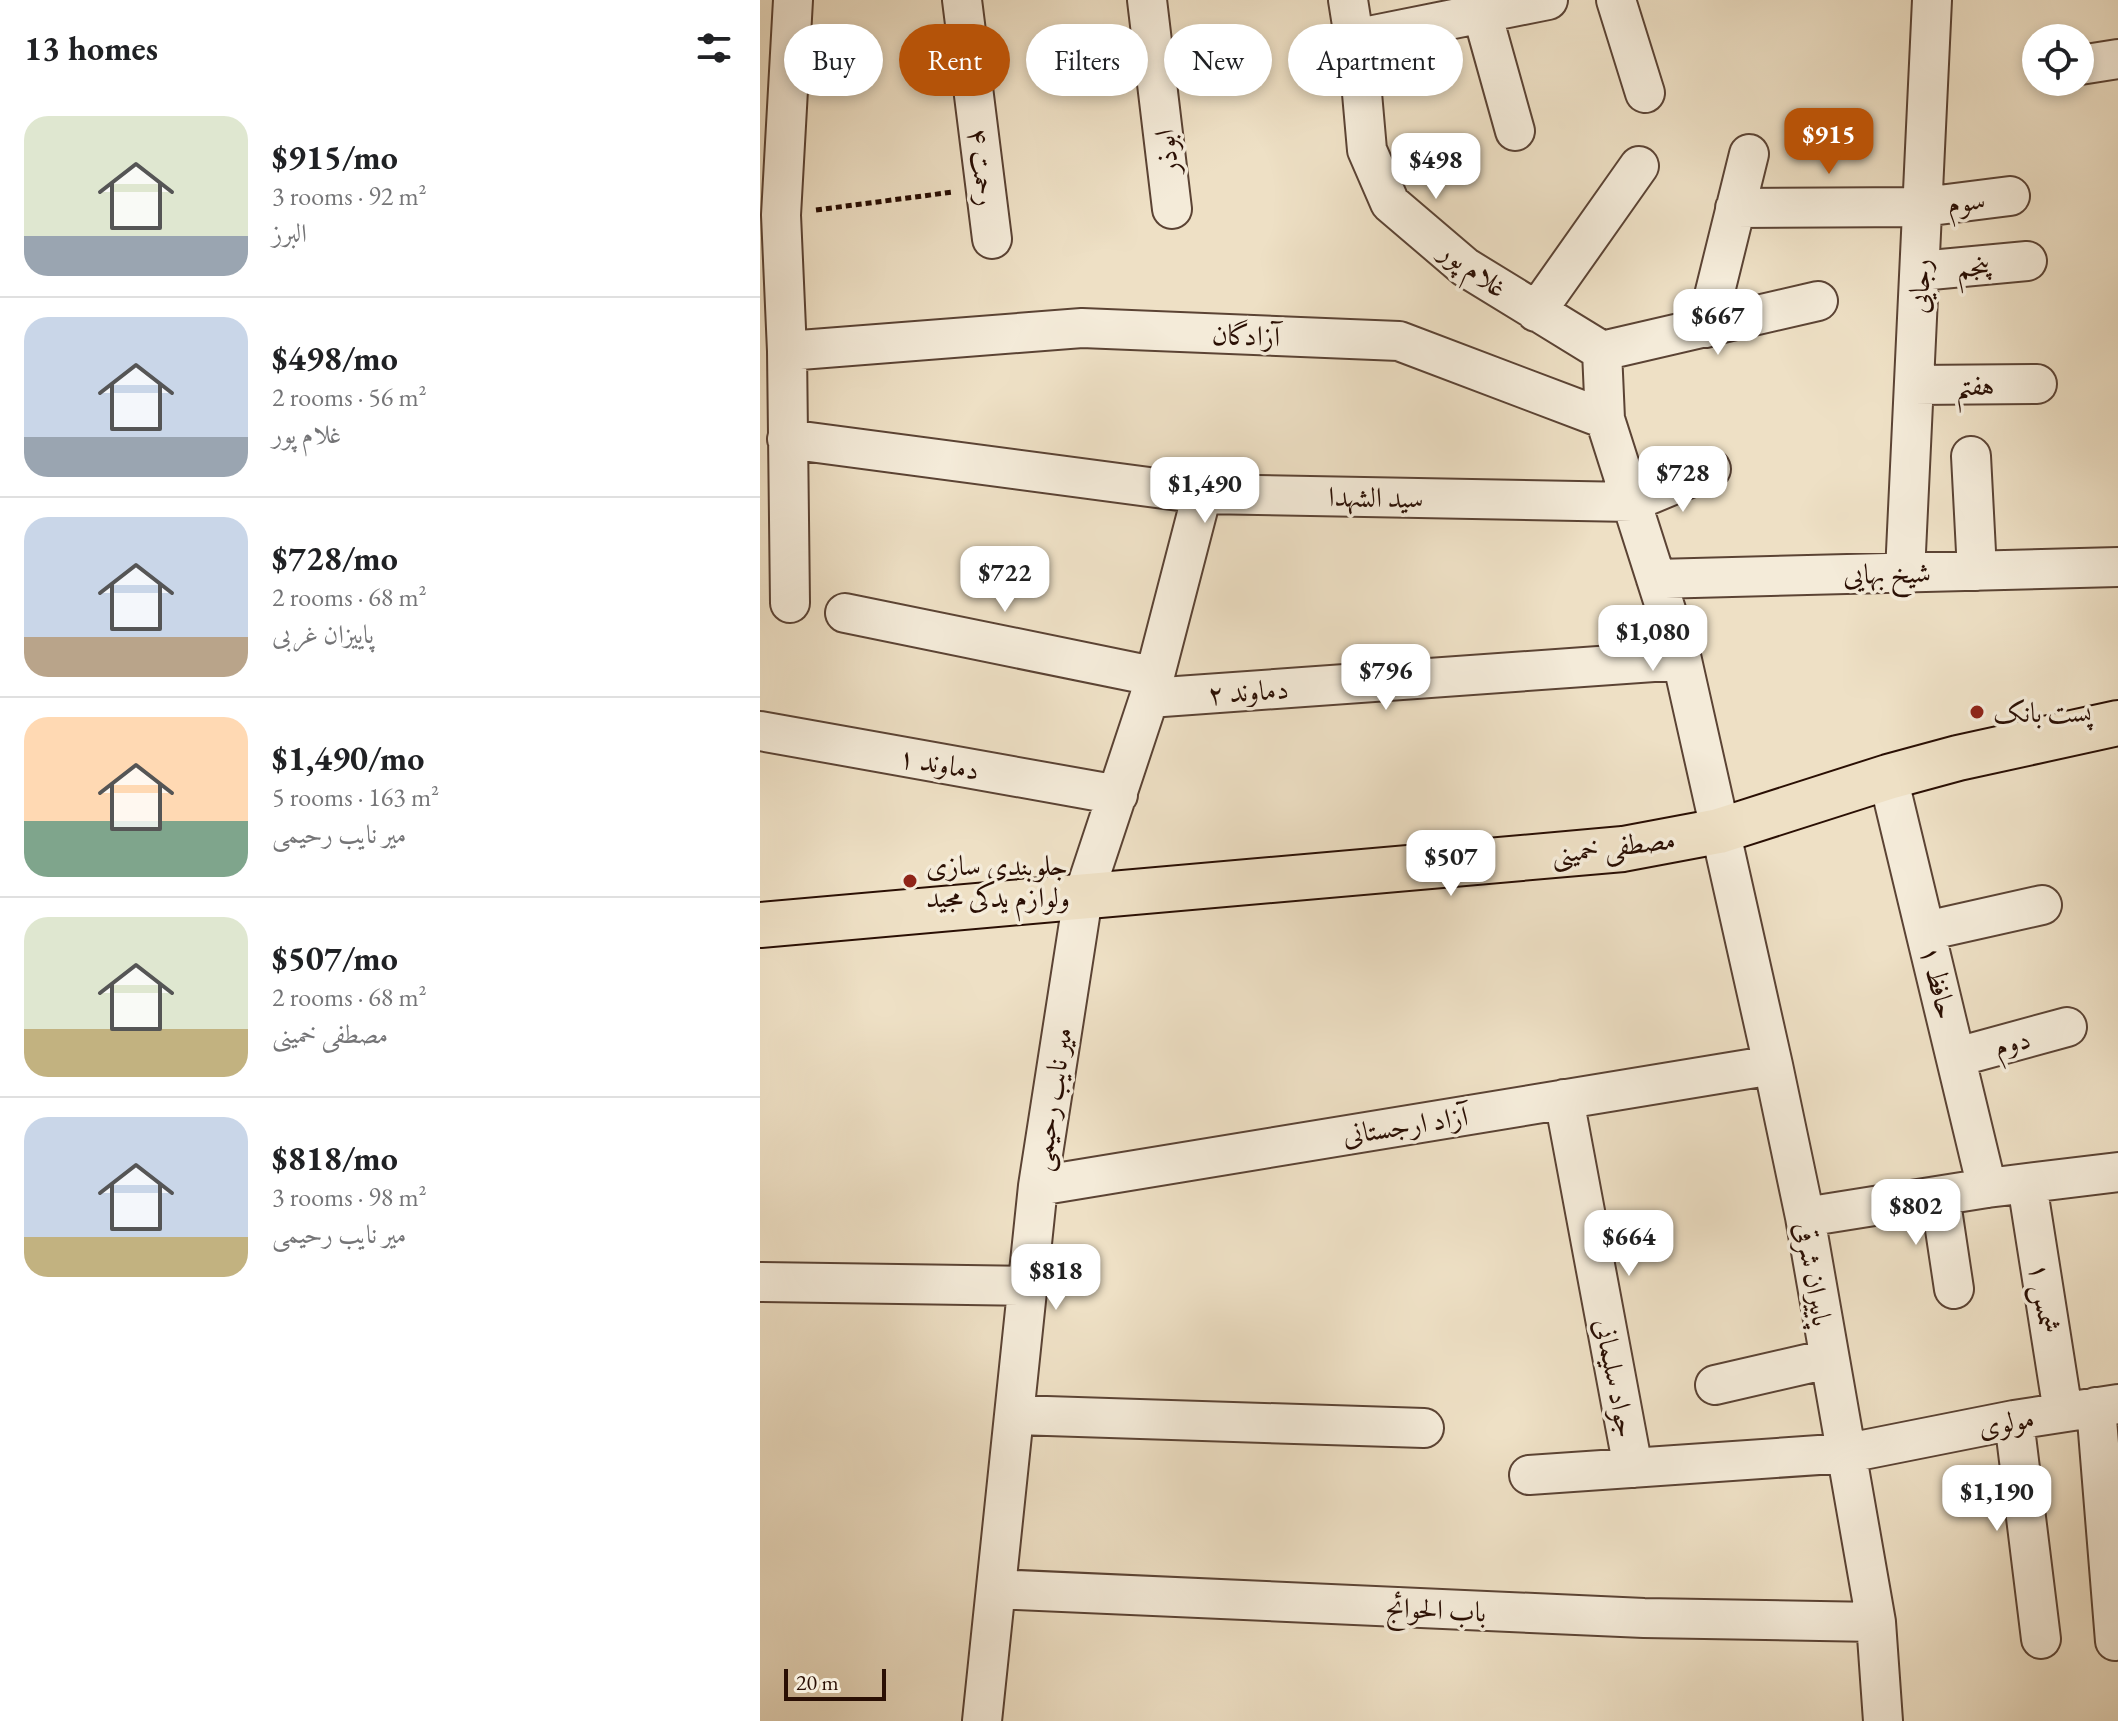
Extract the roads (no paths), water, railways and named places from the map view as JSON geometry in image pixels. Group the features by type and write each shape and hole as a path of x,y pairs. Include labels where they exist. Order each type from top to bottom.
{"main road":[{"name":"مصطفی خمینی","path":"760,925 1623,849 1719,831 1958,758 2118,727"}],"street":[{"path":"790,603 787,351 781,215 793,0"},
{"name":"رحمت ۴","path":"962,0 992,239"},
{"name":"ابوذر","path":"1147,0 1172,209"},
{"name":"غلام پور","path":"1348,0 1352,24"},
{"path":"1428,24 1548,0"},
{"path":"1616,0 1645,93"},
{"name":"رجایی","path":"1905,573 1932,0"},
{"path":"1482,13 1515,131"},
{"path":"2094,63 2118,59"},
{"name":"غلام پور","path":"1361,96 1367,150 1390,203 1465,267 1602,351"},
{"path":"1706,328 1749,154"},
{"path":"1536,312 1639,166"},
{"name":"سوم","path":"1735,208 1923,207 2010,196"},
{"name":"پنجم","path":"1920,271 2027,261"},
{"path":"1711,469 1632,502 1605,419 1602,351 1818,301"},
{"name":"آزادگان","path":"787,351 1082,328 1399,341 1605,419"},
{"name":"هفتم","path":"1914,385 2037,384"},
{"name":"سید الشهدا","path":"787,439 1202,494 1632,502"},
{"path":"1971,456 1977,571"},
{"name":"میر نایب رحیمی","path":"982,1721 1038,1186 1083,897 1151,687 1202,494"},
{"name":"پاییران شرقی","path":"1632,502 1682,660 1805,1217 1876,1622 1883,1721"},
{"name":"شیخ بهایی","path":"1656,579 2118,567"},
{"name":"دماوند ۲","path":"845,613 1151,687 1682,660"},
{"name":"دماوند ۱","path":"760,731 1118,795"},
{"name":"حافظ ۱","path":"1888,777 1987,1188"},
{"path":"1926,931 2042,905"},
{"name":"دوم","path":"1957,1057 2067,1027"},
{"name":"آزاد ارجستانی","path":"1038,1186 1773,1065"},
{"name":"جواد سلیمانی","path":"1564,1099 1633,1468"},
{"path":"1805,1217 1987,1188 2118,1172"},
{"name":"شمس ۱","path":"2027,1184 2092,1408 2115,1641"},
{"path":"1940,1196 1954,1289"},
{"path":"760,1282 1027,1286"},
{"path":"1715,1385 1828,1359"},
{"name":"مولوی","path":"1529,1475 1848,1453 2092,1408"},
{"path":"1014,1415 1424,1428"},
{"path":"2014,1420 2041,1639"},
{"name":"باب الحوائج","path":"996,1589 1644,1618 1876,1622"}],"place":[{"name":"پست بانک","path":"1977,712"},
{"name":"جلوبندی سازی ولوازم یدکی مجید","path":"910,881"}]}
